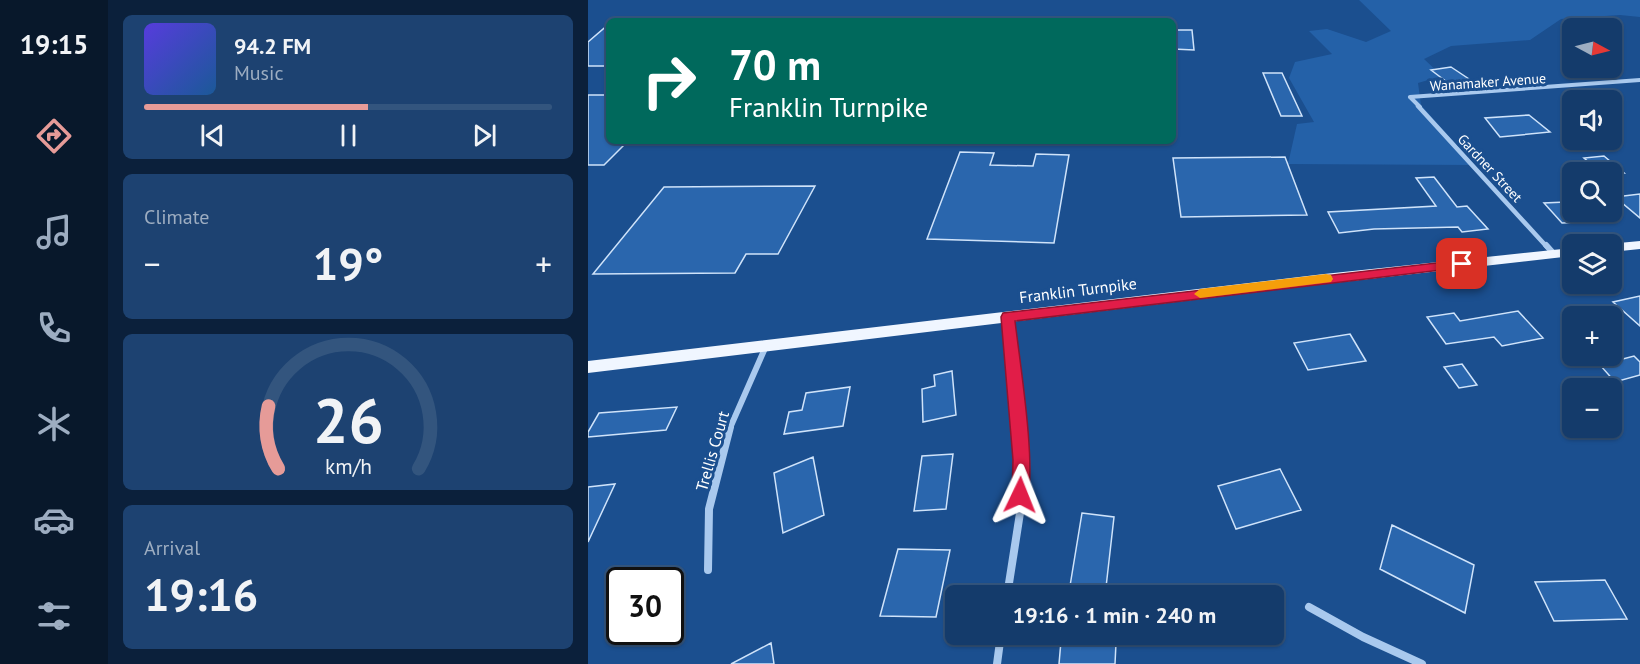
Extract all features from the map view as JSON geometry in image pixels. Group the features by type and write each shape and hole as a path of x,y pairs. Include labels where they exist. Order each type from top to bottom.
{"main road":[{"path":"1622,247 1640,245"},
{"name":"Franklin Turnpike","path":"588,367 1562,253"}],"street":[{"name":"Wanamaker Avenue","path":"1410,97 1640,80"},
{"name":"Gardner Street","path":"1410,97 1554,254"},
{"path":"1008,317 1022,460 1020,513 1009,585"},
{"name":"Trellis Court","path":"708,570 709,509 720,466 731,424 766,346"},
{"path":"1309,607 1363,637 1422,664"},
{"path":"997,664 1000,645"}],"shaded area":[{"path":"1359,0 1640,0 1640,17 1620,15 1562,18 1530,40 1451,46 1424,59 1442,76 1418,83 1421,105 1474,165 1288,164 1297,124 1314,122 1289,78 1295,62 1332,54 1309,31 1327,29 1366,42 1391,31"}],"building":[{"path":"606,27 606,66 588,66 588,42"},
{"path":"1176,30 1192,30 1194,50 1176,49"},
{"path":"1451,67 1469,79 1447,82 1431,70"},
{"path":"1263,73 1282,73 1302,116 1281,116"},
{"path":"588,95 606,95 606,144 625,144 604,165 588,165"},
{"path":"1529,115 1550,132 1500,137 1485,118"},
{"path":"960,152 994,153 990,165 1033,166 1036,154 1069,155 1054,243 927,239"},
{"path":"1604,156 1611,162 1589,162 1584,158"},
{"path":"1285,157 1307,215 1181,217 1173,158"},
{"path":"1434,177 1457,207 1467,206 1488,229 1462,232 1458,227 1374,229 1339,233 1328,212 1436,206 1416,178"},
{"path":"815,186 778,254 746,254 735,273 593,274 664,187"},
{"path":"1640,194 1640,218 1622,203 1622,196"},
{"path":"1562,202 1562,222 1586,222 1562,223 1544,203"},
{"path":"1640,296 1640,326 1622,310 1622,306 1618,306 1613,302"},
{"path":"1518,311 1543,338 1502,346 1494,337 1446,344 1427,317 1454,313 1460,321"},
{"path":"1350,334 1366,361 1308,370 1294,343"},
{"path":"1634,356 1640,362 1640,375 1622,380 1622,378 1611,378 1601,366 1622,366 1622,359"},
{"path":"1462,364 1477,385 1459,388 1444,367"},
{"path":"952,371 956,415 923,422 922,389 935,386 934,375"},
{"path":"850,387 843,426 784,434 789,412 802,410 806,393"},
{"path":"677,407 666,430 588,437 588,432 599,413"},
{"path":"953,454 946,509 914,511 922,456"},
{"path":"813,457 824,515 783,533 774,473"},
{"path":"1280,469 1301,510 1236,529 1218,486"},
{"path":"615,484 588,542 588,487"},
{"path":"1082,513 1114,517 1106,585 1070,585"},
{"path":"1392,525 1474,565 1465,613 1380,569"},
{"path":"898,549 950,550 936,617 880,616"},
{"path":"1605,580 1627,619 1554,621 1535,582"},
{"path":"771,643 774,664 731,664"},
{"path":"1061,645 1116,645 1115,664 1059,664"}],"slow traffic":[{"path":"1200,294 1326,279"}],"route":[{"path":"1020,495 1022,460 1008,317 1462,264"}]}
